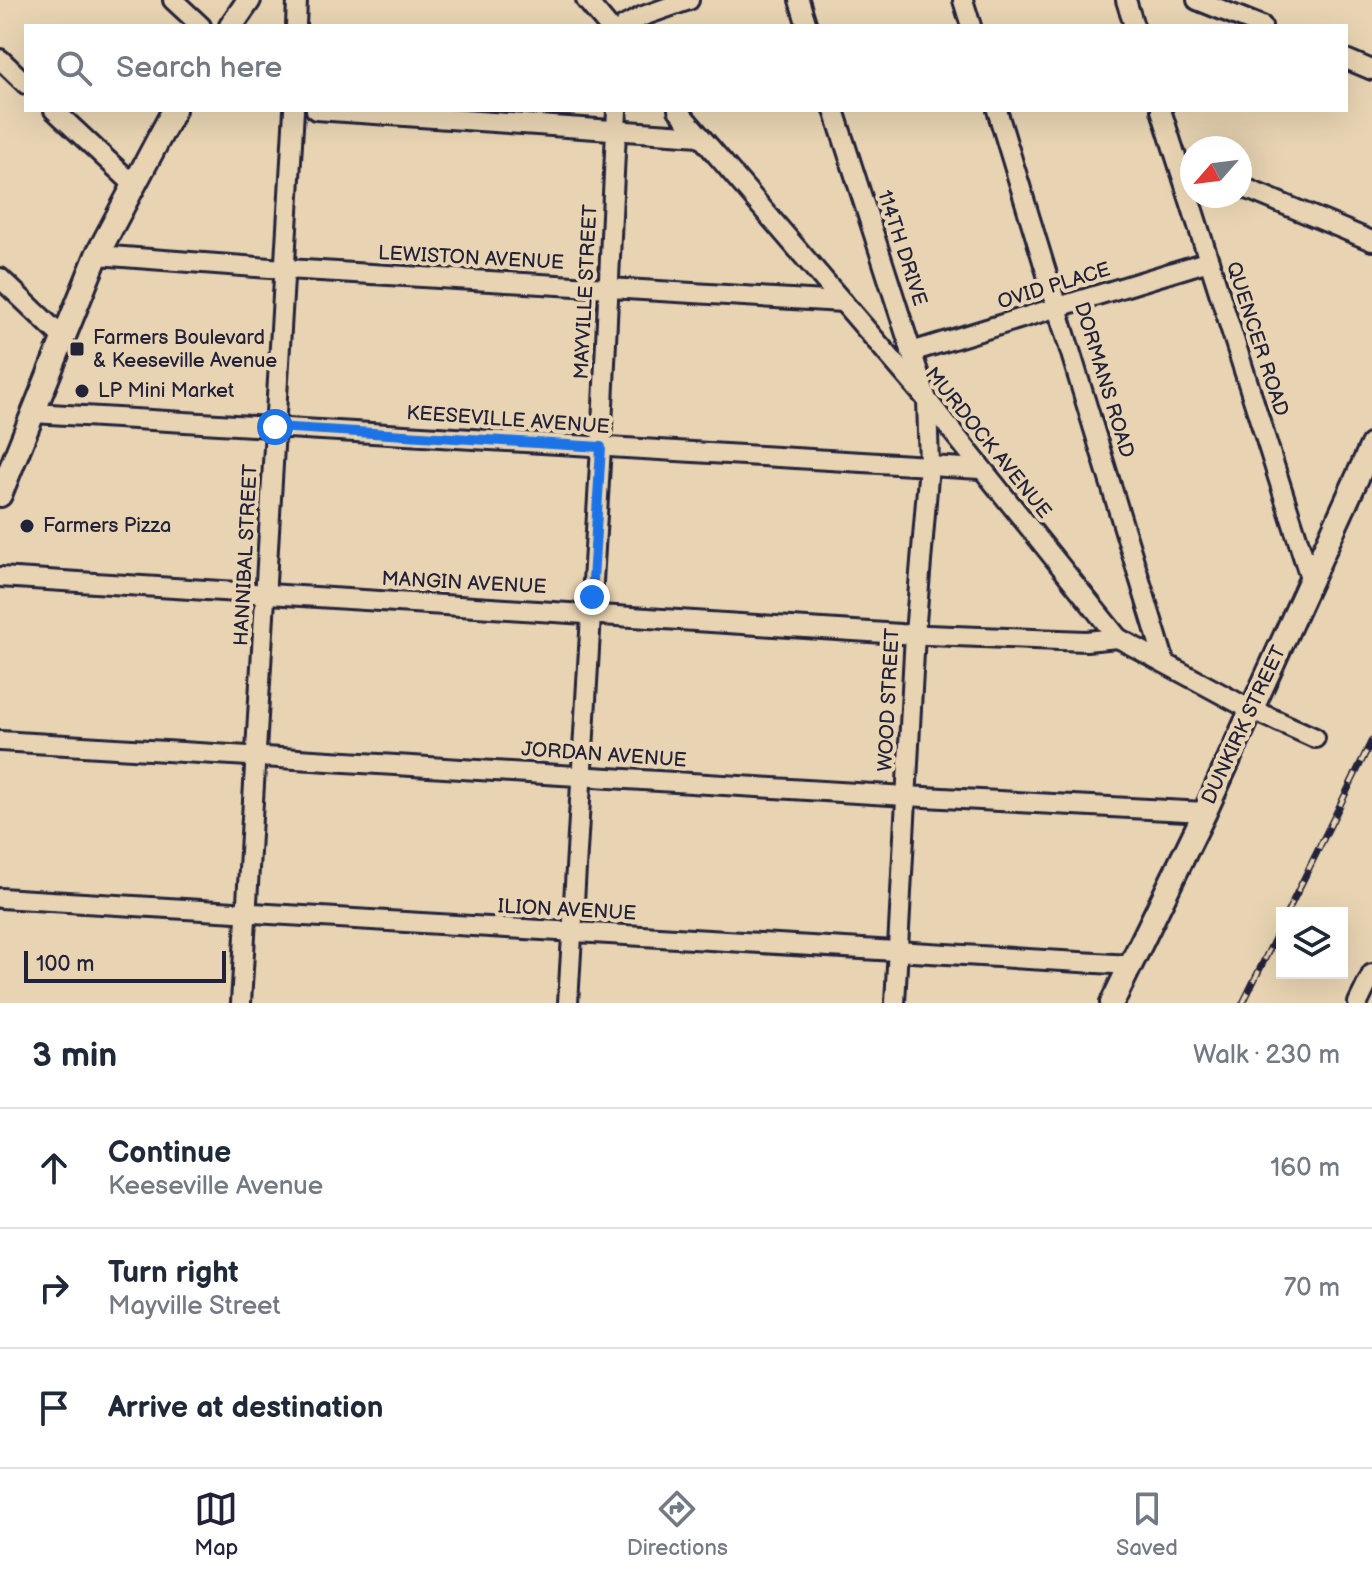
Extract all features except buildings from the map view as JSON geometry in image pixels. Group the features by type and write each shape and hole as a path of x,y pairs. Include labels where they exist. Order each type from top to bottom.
{"main road":[{"path":"232,24 249,0"},
{"path":"0,495 97,255 173,112"},
{"name":"DUNKIRK STREET","path":"1112,1003 1205,812 1372,445"}],"street":[{"path":"173,0 199,24"},
{"path":"296,24 297,0"},
{"path":"586,0 606,24"},
{"path":"626,24 640,8 689,0"},
{"path":"799,0 806,24"},
{"path":"963,0 970,24"},
{"path":"1126,0 1133,24"},
{"path":"1197,0 1257,24"},
{"path":"0,59 24,82"},
{"path":"1348,60 1372,70"},
{"path":"56,112 133,184"},
{"name":"HANNIBAL STREET","path":"241,1003 294,112"},
{"path":"343,112 700,136"},
{"name":"MAYVILLE STREET","path":"568,1003 601,447 617,112"},
{"name":"MURDOCK AVENUE","path":"680,112 927,400 1118,638 1252,709 1315,738"},
{"name":"114TH DRIVE","path":"835,112 927,400"},
{"name":"DORMANS ROAD","path":"998,112 1165,663"},
{"name":"QUENCER ROAD","path":"1162,112 1180,152"},
{"path":"1252,191 1372,241"},
{"name":"QUENCER ROAD","path":"1196,208 1209,261 1311,581"},
{"name":"LEWISTON AVENUE","path":"97,255 843,302"},
{"name":"OVID PLACE","path":"911,352 1209,261"},
{"path":"0,278 62,337"},
{"name":"WOOD STREET","path":"895,1003 915,634 929,465 927,400"},
{"name":"KEESEVILLE AVENUE","path":"33,413 980,469"},
{"name":"MANGIN AVENUE","path":"0,577 915,634 1086,641 1118,638"},
{"name":"JORDAN AVENUE","path":"0,741 1205,812"},
{"name":"ILION AVENUE","path":"0,898 1131,965"},
{"path":"1358,1003 1372,974"}],"railway":[{"path":"1290,907 1372,740"},
{"path":"1243,1003 1276,936"}],"place":[{"name":"Farmers Boulevard & Keeseville Avenue","path":"77,349"},
{"name":"LP Mini Market","path":"82,391"},
{"name":"Farmers Pizza","path":"27,526"}],"route":[{"path":"275,427 601,447 592,597"}]}
